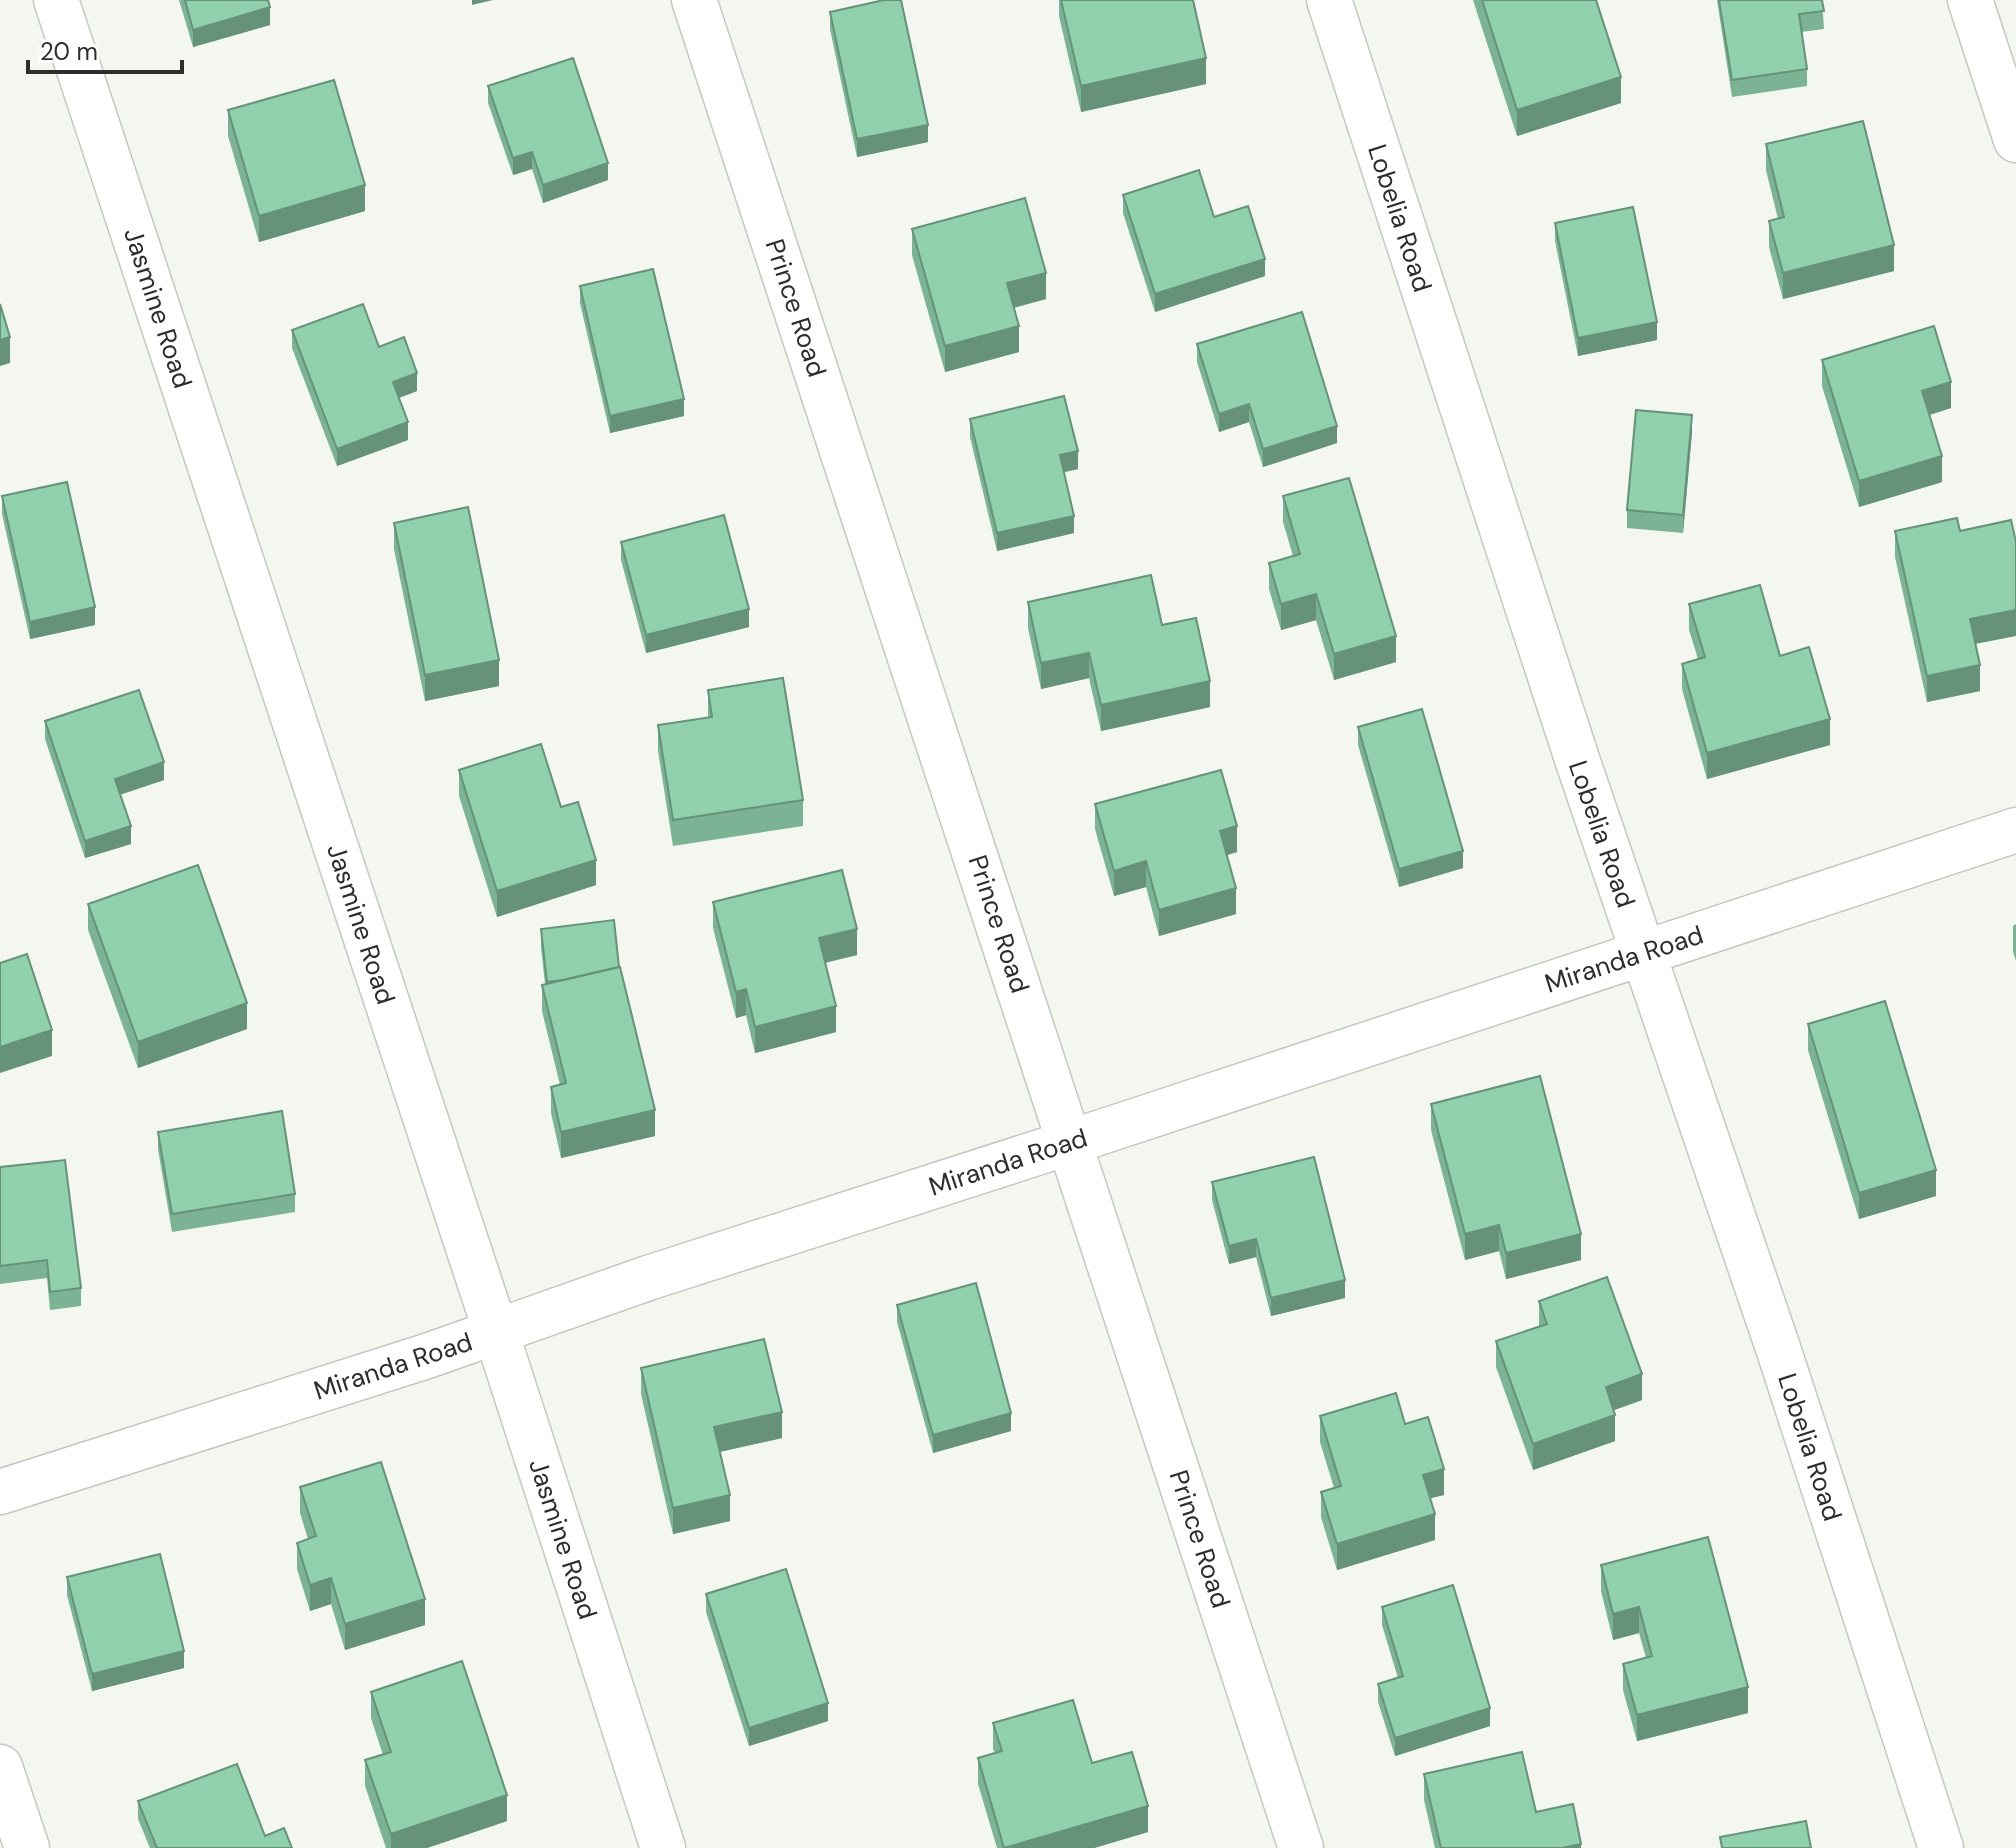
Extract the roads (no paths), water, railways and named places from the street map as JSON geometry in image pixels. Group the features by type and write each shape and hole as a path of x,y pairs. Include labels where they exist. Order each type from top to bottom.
{"street":[{"name":"Jasmine Road","path":"56,0 663,1848"},
{"name":"Prince Road","path":"694,0 1301,1848"},
{"name":"Lobelia Road","path":"1329,0 1578,762 1779,1351 1941,1848"},
{"path":"1970,0 2016,140"},
{"name":"Miranda Road","path":"0,1492 412,1361 648,1278 1071,1142 2016,830"},
{"path":"0,1767 27,1848"}]}
